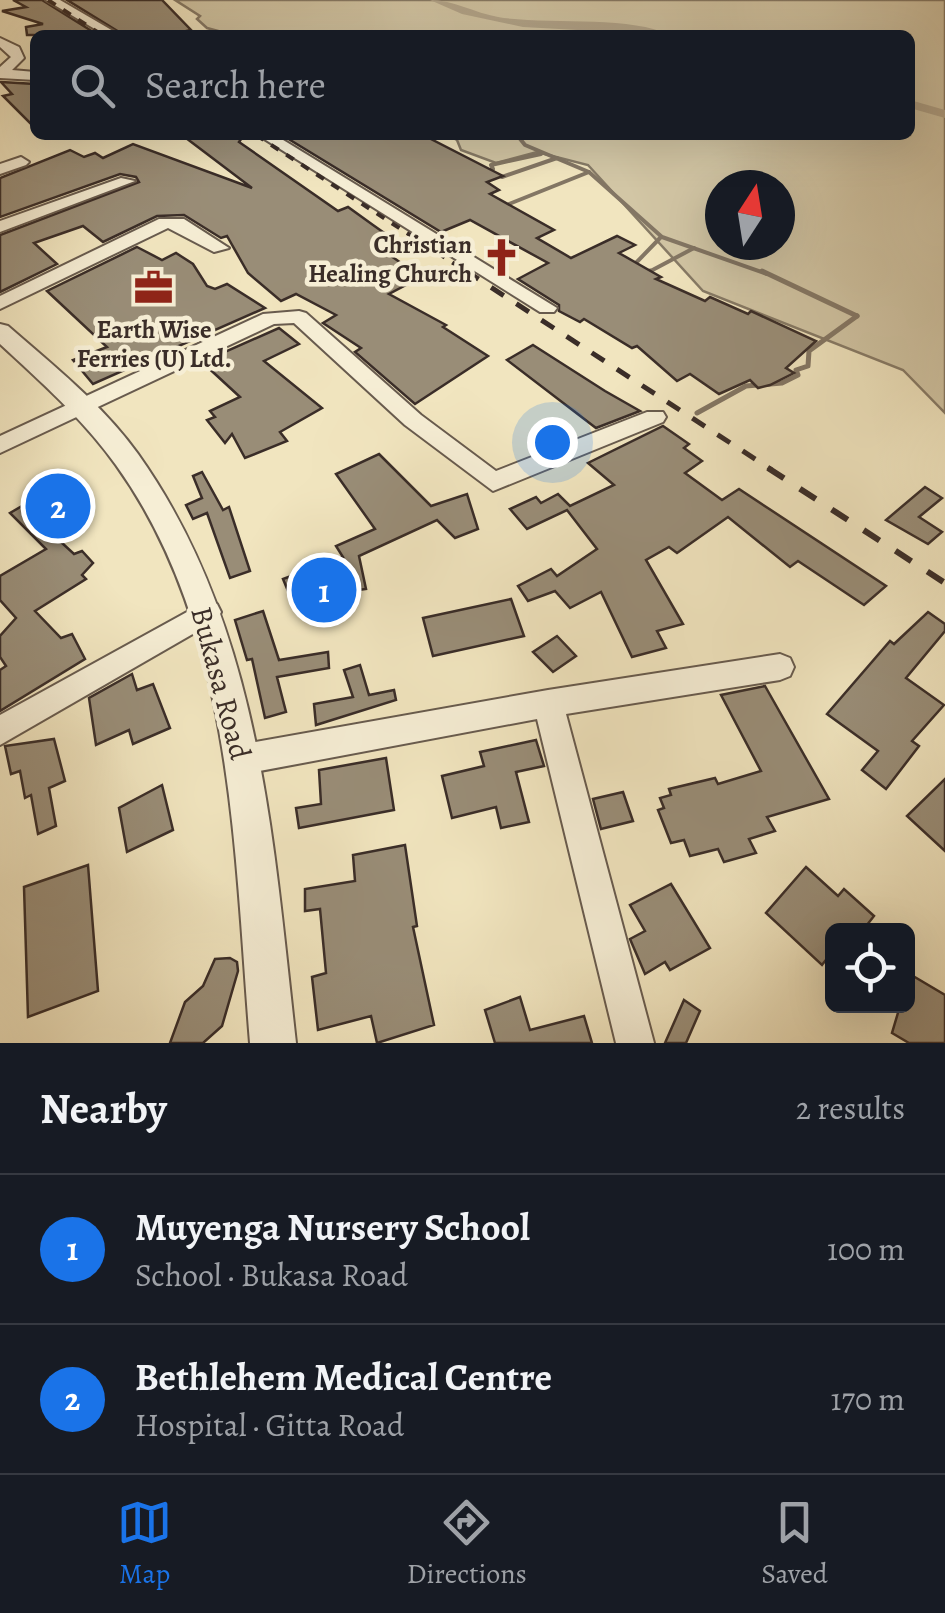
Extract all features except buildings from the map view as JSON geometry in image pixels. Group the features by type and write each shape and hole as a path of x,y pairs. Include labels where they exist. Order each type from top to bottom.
{"street":[{"path":"52,0 105,30"},
{"path":"0,42 14,50 18,58 1,74"},
{"path":"1,74 30,76"},
{"path":"273,140 546,308"},
{"path":"0,169 21,162"},
{"path":"0,228 127,181"},
{"path":"0,303 169,222 220,248"},
{"path":"0,445 80,404 270,318 289,314 310,325 413,420 493,482 644,425 655,417"},
{"name":"Bukasa Road","path":"0,331 80,404 128,460 153,500 207,612 244,760 273,1043"},
{"path":"0,730 207,612"},
{"path":"244,760 548,703 780,668"},
{"path":"548,703 635,1043"}],"shaded area":[{"path":"175,0 945,0 945,413 903,370 703,291 588,165 537,152 496,163 461,150 457,140 915,140 915,30 207,28 197,19 200,16"}],"waterway":[{"path":"435,0 495,19 634,30"},
{"path":"915,105 945,114"},
{"path":"521,140 556,158"},
{"path":"487,171 493,169 491,165 541,154"},
{"path":"502,177 556,158"},
{"path":"556,158 589,172"},
{"path":"509,204 589,172"},
{"path":"589,172 662,237 694,248"},
{"path":"632,267 661,237"},
{"path":"645,274 694,248"},
{"path":"694,248 767,274"},
{"path":"643,275 650,271"},
{"path":"697,413 746,386 782,383 798,375 796,370 808,366 809,351 857,316 762,271"}],"railway":[{"path":"48,0 94,30"},
{"path":"264,140 470,274"},
{"path":"466,271 772,470"},
{"path":"768,468 945,583"}],"place":[{"name":"Christian Healing Church","path":"502,258"},
{"name":"Earth Wise Ferries (U) Ltd.","path":"154,288"},
{"name":"Bethlehem Medical Centre","path":"58,506"},
{"name":"Muyenga Nursery School","path":"324,590"}]}
